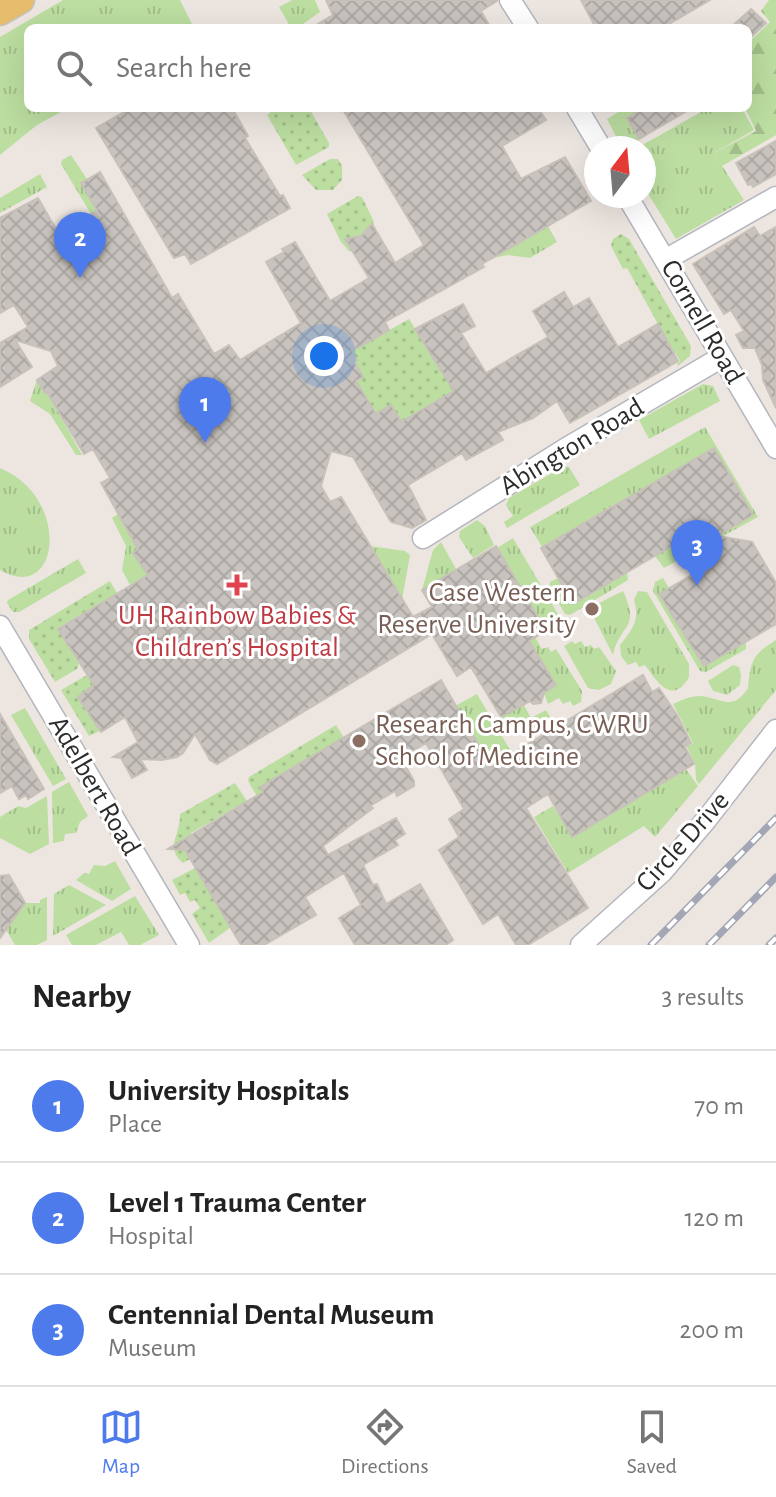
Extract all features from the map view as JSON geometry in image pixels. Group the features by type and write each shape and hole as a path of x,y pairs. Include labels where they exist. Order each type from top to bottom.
{"main road":[{"path":"0,12 21,0"}],"street":[{"path":"510,0 525,24"},
{"path":"579,112 594,136"},
{"path":"665,260 776,197"},
{"name":"Cornell Road","path":"634,208 776,448"},
{"name":"Abington Road","path":"423,538 565,449 722,357"},
{"name":"Adelbert Road","path":"0,626 189,945"},
{"name":"Circle Drive","path":"581,945 662,872 715,810 776,730"}],"green space":[{"path":"63,0 180,0 192,24 24,24 24,112 61,112 37,125 0,155 0,37"},
{"path":"292,0 315,0 320,12 303,24 289,24 279,7"},
{"path":"769,0 776,0 776,135 722,166 714,153 756,131 747,112 752,112 752,39 770,22 761,11"},
{"path":"271,112 311,112 329,147 296,165 267,115"},
{"path":"618,112 637,112 627,118 637,136 616,136 607,119"},
{"path":"701,112 744,112 754,130 714,153 744,200 676,239 656,206 656,137"},
{"path":"71,155 87,179 81,183 97,211 91,214 61,164"},
{"path":"330,159 338,159 342,166 342,180 333,190 316,190 302,175"},
{"path":"40,174 47,187 0,213 0,198"},
{"path":"358,196 362,197 374,222 373,227 371,224 361,236 345,239 353,252 341,242 327,214"},
{"path":"548,226 557,242 530,258 508,255 493,258"},
{"path":"621,234 629,239 691,346 690,356 678,366 680,361 676,353 611,246 613,239"},
{"path":"409,319 454,391 401,422 391,405 376,414 356,381 354,361 357,360 352,351"},
{"path":"37,380 47,392 82,455 76,455 50,414 30,401"},
{"path":"703,384 713,386 720,401 649,439 639,420"},
{"path":"705,427 758,517 664,568 655,556 629,496 542,547 530,527"},
{"path":"564,466 569,467 580,485 507,528 504,522 513,516 506,505 509,498"},
{"path":"0,468 23,482 39,502 47,523 50,543 45,561 35,573 20,577 0,570"},
{"path":"118,514 138,549 133,553 139,562 144,560 151,573 130,585 122,570 126,546 112,518"},
{"path":"477,520 485,526 494,545 473,558 459,537 460,531"},
{"path":"513,538 559,616 558,629 545,636 543,632 546,630 497,548"},
{"path":"441,542 456,569 422,590 433,550"},
{"path":"370,546 405,551 410,555 402,600"},
{"path":"78,559 86,573 19,612 13,612 8,600"},
{"path":"627,571 628,580 570,615 565,614 549,587 550,582 558,578"},
{"path":"663,578 669,588 659,594 703,665 746,642 746,649 706,672 700,671 653,591 655,582"},
{"path":"110,581 117,593 58,628 79,664 77,669 55,682 29,639 29,630"},
{"path":"623,591 630,620 613,655 589,608"},
{"path":"638,591 647,592 689,664 689,677 676,690 665,688 645,665 639,667 636,662 628,665 621,656 620,645 636,619 634,600"},
{"path":"535,637 542,649 548,647 551,652 556,649 582,691 581,702 573,706 570,701 563,704 559,698 548,704 544,693 555,685 529,641"},
{"path":"776,640 776,690 699,784 687,747 693,743 673,704 696,696 726,702 737,700 748,688 754,659"},
{"path":"572,641 575,644 581,641 585,647 591,645 594,649 599,647 616,671 611,684 599,690 588,688 564,646"},
{"path":"733,665 739,667 740,685 727,695 713,691 708,681"},
{"path":"87,675 94,685 78,698 100,731 89,736 61,690"},
{"path":"477,694 512,753 491,766 455,706"},
{"path":"524,705 531,718 546,710 549,720 529,732 526,726 519,730 515,724 507,729 501,717"},
{"path":"25,708 66,779 53,786 11,715"},
{"path":"336,725 344,738 260,787 316,879 309,883 248,781 249,777"},
{"path":"686,769 698,786 655,837 644,826 568,873 534,817 553,806 572,837"},
{"path":"69,782 88,816 80,822 76,833 65,834 64,841 53,843 52,792"},
{"path":"235,783 247,801 191,833 185,850 190,859 183,863 177,857 174,846 180,814"},
{"path":"47,796 49,844 30,854 0,838 0,817 18,806 26,808"},
{"path":"115,861 131,889 112,901 76,880 84,873 89,874 94,865 105,866"},
{"path":"195,868 231,927 209,943 192,914 200,908 195,900 190,902 185,893 180,895 172,880"},
{"path":"69,885 106,905 53,936 54,894"},
{"path":"135,896 159,935 140,945 129,945 121,932 96,945 72,945 66,935"},
{"path":"47,897 47,940 37,945 15,945 6,930 25,903 40,903"}],"building":[{"path":"326,0 497,0 481,11 489,24 318,24 333,15"},
{"path":"581,0 710,0 669,24 594,24"},
{"path":"751,9 766,23 752,36 752,24 734,24"},
{"path":"124,112 234,112 248,136 245,138 290,208 191,264 185,254 174,258 96,128"},
{"path":"344,112 541,112 546,120 502,146 521,179 565,157 584,189 584,205 482,264 484,267 385,322 389,330 352,351 363,377 356,381 376,414 391,405 401,422 454,391 415,329 463,304 475,326 461,333 486,373 548,337 533,311 564,292 573,307 589,298 618,347 658,324 678,361 570,423 557,401 533,418 498,432 503,440 466,460 462,453 408,485 426,520 412,528 391,522 353,457 331,451 321,486 330,502 341,497 413,617 432,607 422,590 496,546 546,631 529,641 556,685 544,693 541,703 533,704 530,701 501,717 471,667 457,676 432,634 217,764 210,760 195,734 177,757 140,759 147,770 132,778 121,758 113,757 138,742 125,717 101,732 78,697 94,685 58,629 148,575 133,553 138,549 101,483 110,478 93,449 84,454 37,380 58,366 51,351 15,340 32,367 0,387 0,343 28,327 14,305 0,313 0,218 38,198 60,236 97,210 81,183 100,172 172,298 178,294 214,354 229,345 240,360 301,323 266,262 284,252 282,249 295,242 330,301 369,278 345,239 361,236 372,224 395,263 424,245"},
{"path":"637,112 685,112 644,136 637,136 627,118"},
{"path":"776,141 776,174 753,187 748,185 736,163"},
{"path":"754,227 760,236 776,227 776,408 763,380 762,365 755,348 743,348 736,335 744,331 731,310 724,314 693,264"},
{"path":"714,448 753,515 717,536 752,542 776,583 776,624 704,666 659,594 695,573 677,543 573,604 541,548"},
{"path":"643,675 652,692 659,688 677,715 691,743 685,747 694,764 572,837 548,794 526,808 588,908 528,945 516,945 498,914 483,924 439,850 459,837 449,819 464,809 426,743 401,758 414,786 397,796 395,791 370,806 373,808 323,846 328,855 396,818 405,834 395,840 398,845 363,865 373,885 377,884 386,904 420,884 453,940 446,945 355,945 339,918 361,905 344,873 305,897 316,915 264,945 241,945 185,850 168,849 263,792 260,787 441,680 491,766"},
{"path":"0,714 44,789 28,799 26,795 19,799 12,786 0,793"},
{"path":"9,875 25,903 0,938 0,876"}],"railway":[{"path":"651,945 776,818"},
{"path":"709,945 776,877"},
{"path":"769,945 776,938"}],"place":[{"name":"Level 1 Trauma Center","path":"80,278"},
{"name":"University Hospitals","path":"205,443"},
{"name":"UH Rainbow Babies & Children’s Hospital","path":"237,585"},
{"name":"Centennial Dental Museum","path":"697,586"},
{"name":"Case Western Reserve University","path":"592,609"},
{"name":"Research Campus, CWRU School of Medicine","path":"359,741"}]}
